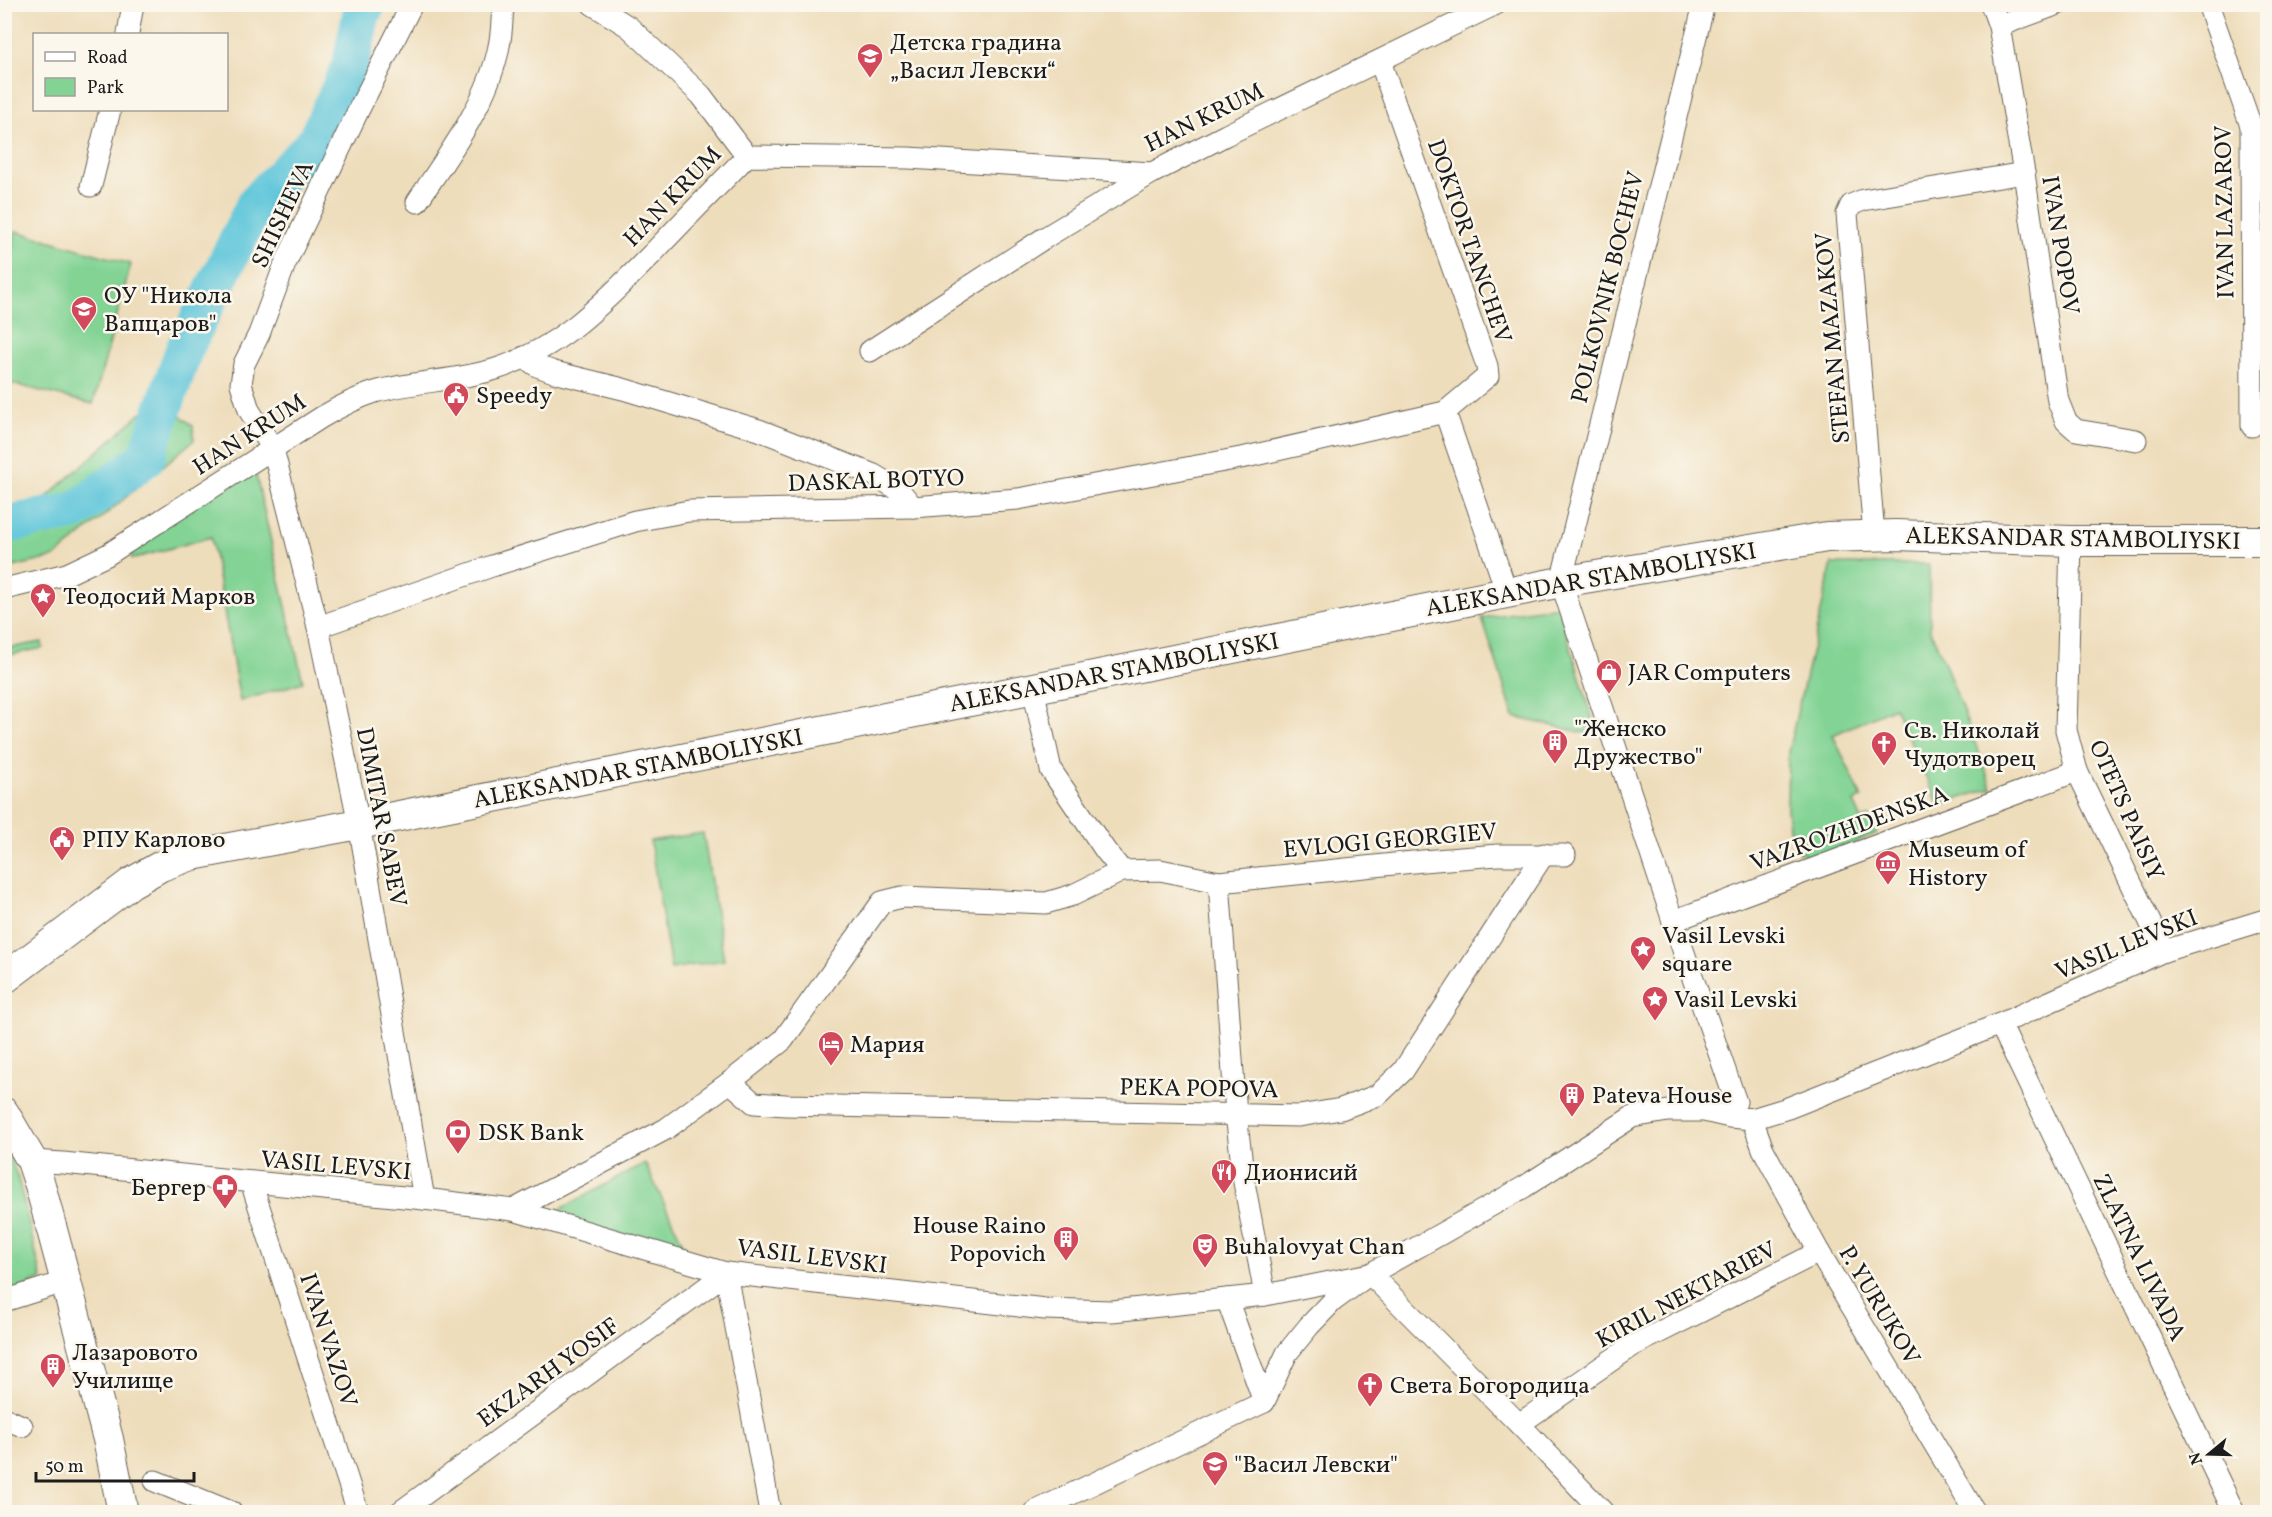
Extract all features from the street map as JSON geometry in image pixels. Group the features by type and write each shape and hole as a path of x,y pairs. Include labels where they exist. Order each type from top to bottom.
{"street":[{"path":"128,33 134,4"},
{"name":"SHISHEVA","path":"273,449 249,410 241,384 244,364 259,334 285,264 412,4"},
{"path":"417,202 457,140 490,77 499,47 504,4"},
{"path":"592,4 629,27 700,95 747,156"},
{"name":"HAN KRUM","path":"4,590 67,574 107,555 321,417 350,401 378,392 460,378 497,368 524,357 565,335 596,310 747,156 909,158 1152,173 1496,4"},
{"name":"POLKOVNIK BOCHEV","path":"1561,582 1704,4"},
{"name":"IVAN POPOV","path":"1991,4 1999,26 2024,173 2058,401 2066,421 2076,430 2136,440"},
{"path":"1999,26 2058,4"},
{"name":"IVAN LAZAROV","path":"2208,4 2251,126 2252,426"},
{"name":"DOKTOR TANCHEV","path":"1380,60 1487,366 1488,376 1445,412"},
{"path":"91,186 110,111"},
{"path":"870,351 1046,237 1152,173"},
{"name":"STEFAN MAZAKOV","path":"1874,535 1847,214 1851,205 1863,200 2024,173"},
{"path":"524,357 537,366 554,372 623,389 759,430 874,475 899,490 913,507"},
{"path":"1445,412 1507,593"},
{"name":"DASKAL BOTYO","path":"318,627 492,566 635,521 689,511 913,507 1018,499 1246,457 1445,412"},
{"name":"DIMITAR SABEV","path":"273,449 318,627 359,824 424,1199"},
{"name":"ALEKSANDAR STAMBOLIYSKI","path":"4,979 131,883 160,866 192,855 359,824 1561,582 1827,537 1874,535 2071,541 2268,541"},
{"name":"OTETS PAISIY","path":"2071,541 2066,730 2077,771 2164,951"},
{"path":"1561,582 1673,921 1736,1102"},
{"path":"1033,688 1051,770 1105,850 1122,871"},
{"name":"VAZROZHDENSKA","path":"1673,921 2077,771"},
{"name":"PEKA POPOVA","path":"730,1082 754,1103 786,1106 1299,1116 1341,1109 1378,1095 1403,1071 1544,854"},
{"name":"EVLOGI GEORGIEV","path":"513,1210 666,1129 783,1040 882,902 902,897 1046,903 1073,895 1122,871 1160,870 1219,882 1498,855 1565,855"},
{"path":"1219,882 1236,1114 1244,1182 1265,1295"},
{"name":"VASIL LEVSKI","path":"32,1161 424,1199 513,1210 726,1273 1045,1309 1112,1311 1265,1295 1370,1274 1524,1187 1632,1117 1668,1112 1704,1111 1752,1119 1788,1108 2000,1024 2164,951 2266,923"},
{"name":"ZLATNA LIVADA","path":"2000,1024 2234,1512"},
{"path":"4,1113 32,1161 67,1281 116,1470 123,1512"},
{"name":"P. YURUKOV","path":"1752,1119 1763,1149 1819,1252 1975,1512"},
{"name":"IVAN VAZOV","path":"251,1182 358,1512"},
{"name":"KIRIL NEKTARIEV","path":"1519,1424 1632,1346 1819,1252"},
{"path":"726,1273 770,1512"},
{"name":"EKZARH YOSIF","path":"400,1512 726,1273"},
{"path":"1034,1512 1264,1402 1287,1353 1309,1326 1333,1301 1370,1274 1603,1512"},
{"path":"4,1301 67,1281"},
{"path":"1227,1299 1264,1402"},
{"path":"155,1481 231,1512"}],"green space":[{"path":"16,231 131,264 93,404 5,382 5,280"},
{"path":"158,398 193,426 194,440 55,557 5,569 5,513 40,503"},
{"path":"253,462 303,682 240,701 211,537 132,559 128,541"},
{"path":"1832,564 1929,564 1930,629 1992,788 1939,805 1894,707 1833,735 1862,798 1854,802 1862,820 1869,817 1877,833 1807,862 1803,851 1799,853 1789,828 1788,752"},
{"path":"1558,606 1598,736 1514,717 1482,618"},
{"path":"5,620 10,648 42,642 43,648 5,656"},
{"path":"703,833 724,960 671,969 650,841"},
{"path":"4,1143 18,1178 42,1279 4,1295"},
{"path":"645,1163 692,1263 542,1219"}],"waterway":[{"path":"4,525 75,511 146,458 184,350 256,202 315,142 350,67 361,15 367,4"}],"place":[{"name":"Детска градина „Васил Левски“","path":"870,79"},
{"name":"ОУ \"Никола Вапцаров\"","path":"84,332"},
{"name":"Speedy","path":"456,418"},
{"name":"Теодосий Марков","path":"43,619"},
{"name":"JAR Computers","path":"1609,695"},
{"name":"\"Женско Дружество\"","path":"1555,765"},
{"name":"Св. Николай Чудотворец","path":"1884,767"},
{"name":"РПУ Карлово","path":"62,862"},
{"name":"Museum of History","path":"1888,886"},
{"name":"Vasil Levski square","path":"1643,972"},
{"name":"Vasil Levski","path":"1655,1022"},
{"name":"Мария","path":"831,1067"},
{"name":"Pateva House","path":"1572,1118"},
{"name":"DSK Bank","path":"458,1155"},
{"name":"Дионисий","path":"1224,1195"},
{"name":"Бергер","path":"225,1210"},
{"name":"House Raino Popovich","path":"1066,1262"},
{"name":"Buhalovyat Chan","path":"1205,1269"},
{"name":"Лазаровото Училище","path":"53,1389"},
{"name":"Света Богородица","path":"1370,1408"},
{"name":"\"Васил Левски\"","path":"1215,1487"}]}
